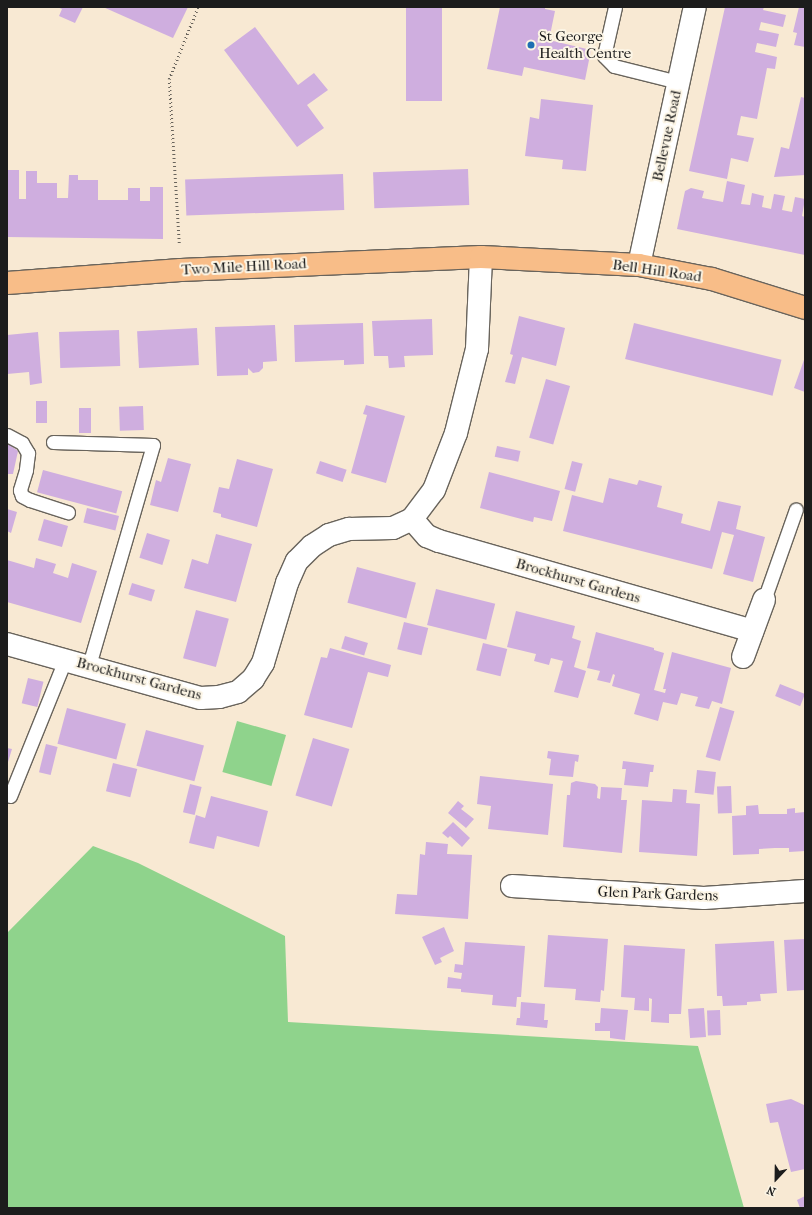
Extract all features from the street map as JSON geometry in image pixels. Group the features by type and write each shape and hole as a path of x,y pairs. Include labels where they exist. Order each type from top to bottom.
{"main road":[{"name":"Two Mile Hill Road","path":"7,283 181,270 481,257"},
{"name":"Bell Hill Road","path":"481,257 640,265 712,279 805,308"}],"street":[{"name":"Bellevue Road","path":"640,265 695,7"},
{"name":"Brockhurst Gardens","path":"7,644 200,698 219,697 238,692 253,680 263,663 287,583 298,561 312,546 330,535 349,529 393,528 412,519 434,490 456,433 477,349 481,257"},
{"name":"Brockhurst Gardens","path":"412,519 427,536 439,541 752,630"},
{"path":"743,656 764,600"},
{"name":"Glen Park Gardens","path":"512,886 704,898 805,891"}],"lane":[{"path":"615,7 604,56 614,66 678,82"},
{"path":"7,435 22,443 28,453 26,470 20,490 22,496 68,512"},
{"path":"53,442 153,445 89,666"},
{"path":"764,600 796,509"},
{"path":"10,796 65,660"}],"path":[{"path":"181,270 169,78 198,7"}],"green space":[{"path":"237,721 286,735 271,786 222,772"},
{"path":"93,846 138,863 285,936 288,1022 698,1046 744,1208 7,1208 7,933"}],"building":[{"path":"57,7 83,7 75,23 59,16 62,9"},
{"path":"103,7 188,7 173,38"},
{"path":"406,7 442,7 442,101 406,101"},
{"name":"St George Health Centre","path":"500,7 545,7 545,9 555,11 549,40 591,50 585,80 524,67 522,76 487,69"},
{"path":"725,7 764,7 763,10 786,15 783,27 761,22 759,30 779,34 776,47 757,43 755,52 777,57 775,69 767,68 757,119 741,116 737,135 754,138 748,162 731,158 727,179 689,171"},
{"path":"799,7 805,7 805,47 794,45 797,33 793,32"},
{"path":"255,27 298,85 314,73 328,90 307,105 324,128 297,147 224,50"},
{"path":"801,97 805,98 805,175 774,177 781,147 789,149"},
{"path":"541,99 593,105 586,171 562,169 563,160 525,156 530,117 539,119"},
{"path":"468,169 469,205 374,208 373,172"},
{"path":"7,170 19,170 19,199 26,199 26,171 37,171 37,183 57,183 57,198 68,198 69,175 78,175 78,180 98,180 98,200 128,200 128,188 140,188 140,201 150,201 150,187 163,187 163,239 7,237"},
{"path":"343,174 344,210 186,215 185,180"},
{"path":"727,181 745,185 741,204 750,205 752,193 764,196 762,207 771,209 774,194 785,196 782,210 792,212 795,197 805,199 802,216 805,217 805,255 677,229 685,191 691,188 704,191 702,198 723,202"},
{"path":"519,316 565,328 556,366 522,357 515,384 505,382 513,355 510,354"},
{"path":"432,319 433,355 404,356 405,367 389,368 388,356 374,356 372,321"},
{"path":"363,323 364,364 344,365 344,360 295,362 294,325"},
{"path":"634,323 781,360 773,396 625,359"},
{"path":"275,325 277,361 263,362 263,368 259,372 253,373 248,368 248,375 217,376 215,327"},
{"path":"197,328 199,365 139,368 137,331"},
{"path":"119,330 120,366 60,368 59,332"},
{"path":"38,332 42,383 30,385 29,372 7,374 7,335"},
{"path":"805,357 805,392 794,388"},
{"path":"546,379 570,386 553,445 529,438"},
{"path":"36,401 47,401 47,423 36,423"},
{"path":"366,405 405,416 386,483 351,473 367,415 363,414"},
{"path":"143,406 144,430 120,431 119,407"},
{"path":"79,408 91,408 91,433 79,433"},
{"path":"7,443 18,451 13,474 7,474"},
{"path":"497,446 520,451 518,462 495,457"},
{"path":"168,458 191,464 178,512 150,505 156,480 161,482"},
{"path":"237,459 273,469 257,527 221,517 221,514 213,512 219,487 229,489"},
{"path":"320,461 347,470 343,482 316,473"},
{"path":"572,461 583,464 575,492 564,489"},
{"path":"43,470 122,491 116,513 37,492"},
{"path":"489,472 560,491 552,521 534,517 533,522 480,508"},
{"path":"609,478 637,485 639,480 662,486 657,507 683,514 681,523 710,531 718,501 741,506 736,529 765,537 753,582 723,574 734,535 722,532 712,569 563,531 572,495 603,503"},
{"path":"87,508 119,516 115,531 83,523"},
{"path":"7,509 17,512 11,533 7,531"},
{"path":"44,519 68,526 62,547 38,540"},
{"path":"147,533 170,540 162,565 139,558"},
{"path":"216,534 252,544 236,602 184,588 192,559 208,564"},
{"path":"36,558 56,564 53,573 68,578 72,563 97,571 81,623 7,602 7,560 34,568"},
{"path":"357,567 416,583 406,619 347,603"},
{"path":"132,583 155,590 151,601 128,594"},
{"path":"436,589 495,604 486,640 427,625"},
{"path":"196,610 229,619 216,667 183,658"},
{"path":"516,611 575,626 572,638 581,641 574,667 586,671 578,698 554,692 563,661 551,658 549,665 534,661 536,654 507,647"},
{"path":"404,622 428,628 421,655 397,649"},
{"path":"596,632 654,648 654,650 664,653 654,690 665,693 666,689 663,689 672,652 731,668 722,704 712,701 709,709 695,706 698,697 681,693 677,705 663,702 658,721 634,714 640,694 612,686 615,675 613,674 610,683 597,680 600,671 587,668"},
{"path":"345,636 368,643 364,655 341,648"},
{"path":"483,643 507,649 500,676 476,670"},
{"path":"330,648 391,665 388,677 368,672 352,728 304,715 321,657 327,658"},
{"path":"28,678 44,682 37,707 22,703"},
{"path":"780,684 805,694 800,706 775,696"},
{"path":"720,707 734,711 720,761 706,757"},
{"path":"67,708 126,724 116,760 57,744"},
{"path":"146,730 204,746 194,781 136,766"},
{"path":"313,738 349,749 332,806 295,795"},
{"path":"46,744 58,747 51,775 39,772"},
{"path":"7,748 12,749 8,762 7,761"},
{"path":"548,751 579,755 578,762 575,761 573,777 549,775 551,759 547,758"},
{"path":"623,761 654,765 653,772 650,772 648,787 624,785 626,769 622,769"},
{"path":"113,763 137,769 130,797 106,791"},
{"path":"697,770 716,772 713,795 695,793"},
{"path":"480,776 553,784 548,835 488,829 491,806 477,804"},
{"path":"576,781 595,784 598,787 597,798 600,799 601,787 622,788 621,800 627,800 622,853 563,847 567,795 570,795 571,783"},
{"path":"190,784 202,787 195,815 183,812"},
{"path":"717,786 731,786 732,813 718,813"},
{"path":"673,789 687,790 686,803 700,804 697,856 639,852 642,800 672,802"},
{"path":"211,796 268,811 259,847 217,836 214,849 189,843 196,815 205,818"},
{"path":"458,801 464,806 461,809 474,819 466,828 448,813"},
{"path":"758,805 759,814 787,814 787,809 795,808 795,813 805,812 805,851 789,852 789,848 775,848 759,849 759,854 733,855 732,816 746,815 746,806"},
{"path":"453,822 470,838 462,847 450,836 448,838 442,833"},
{"path":"426,842 448,844 447,854 472,855 468,919 395,914 397,894 417,895 420,854 425,855"},
{"path":"444,927 454,951 440,958 442,962 435,965 422,937"},
{"path":"548,935 608,939 604,991 601,990 600,1002 575,1000 576,989 544,987"},
{"path":"805,939 805,990 787,991 784,940"},
{"path":"774,941 777,993 760,994 761,1001 747,1002 747,1005 723,1006 722,996 717,996 715,944"},
{"path":"465,942 525,946 521,997 517,997 516,1007 492,1005 493,995 461,992 461,989 447,988 448,977 461,979 462,973 454,972 455,964 463,965"},
{"path":"624,945 685,949 681,1014 669,1014 669,1023 651,1022 652,999 649,998 649,1011 634,1010 635,998 621,997"},
{"path":"521,1002 545,1004 544,1020 548,1020 547,1028 516,1025 517,1018 520,1018"},
{"path":"601,1008 628,1010 625,1040 610,1038 610,1031 595,1031 595,1023 600,1023"},
{"path":"704,1008 706,1037 690,1038 688,1009"},
{"path":"707,1010 720,1010 721,1035 708,1035"},
{"path":"791,1099 804,1105 805,1169 791,1172 778,1122 770,1123 766,1104"},
{"path":"805,1196 805,1208 800,1208 797,1200"}],"place":[{"name":"St George Health Centre","path":"531,45"}]}
